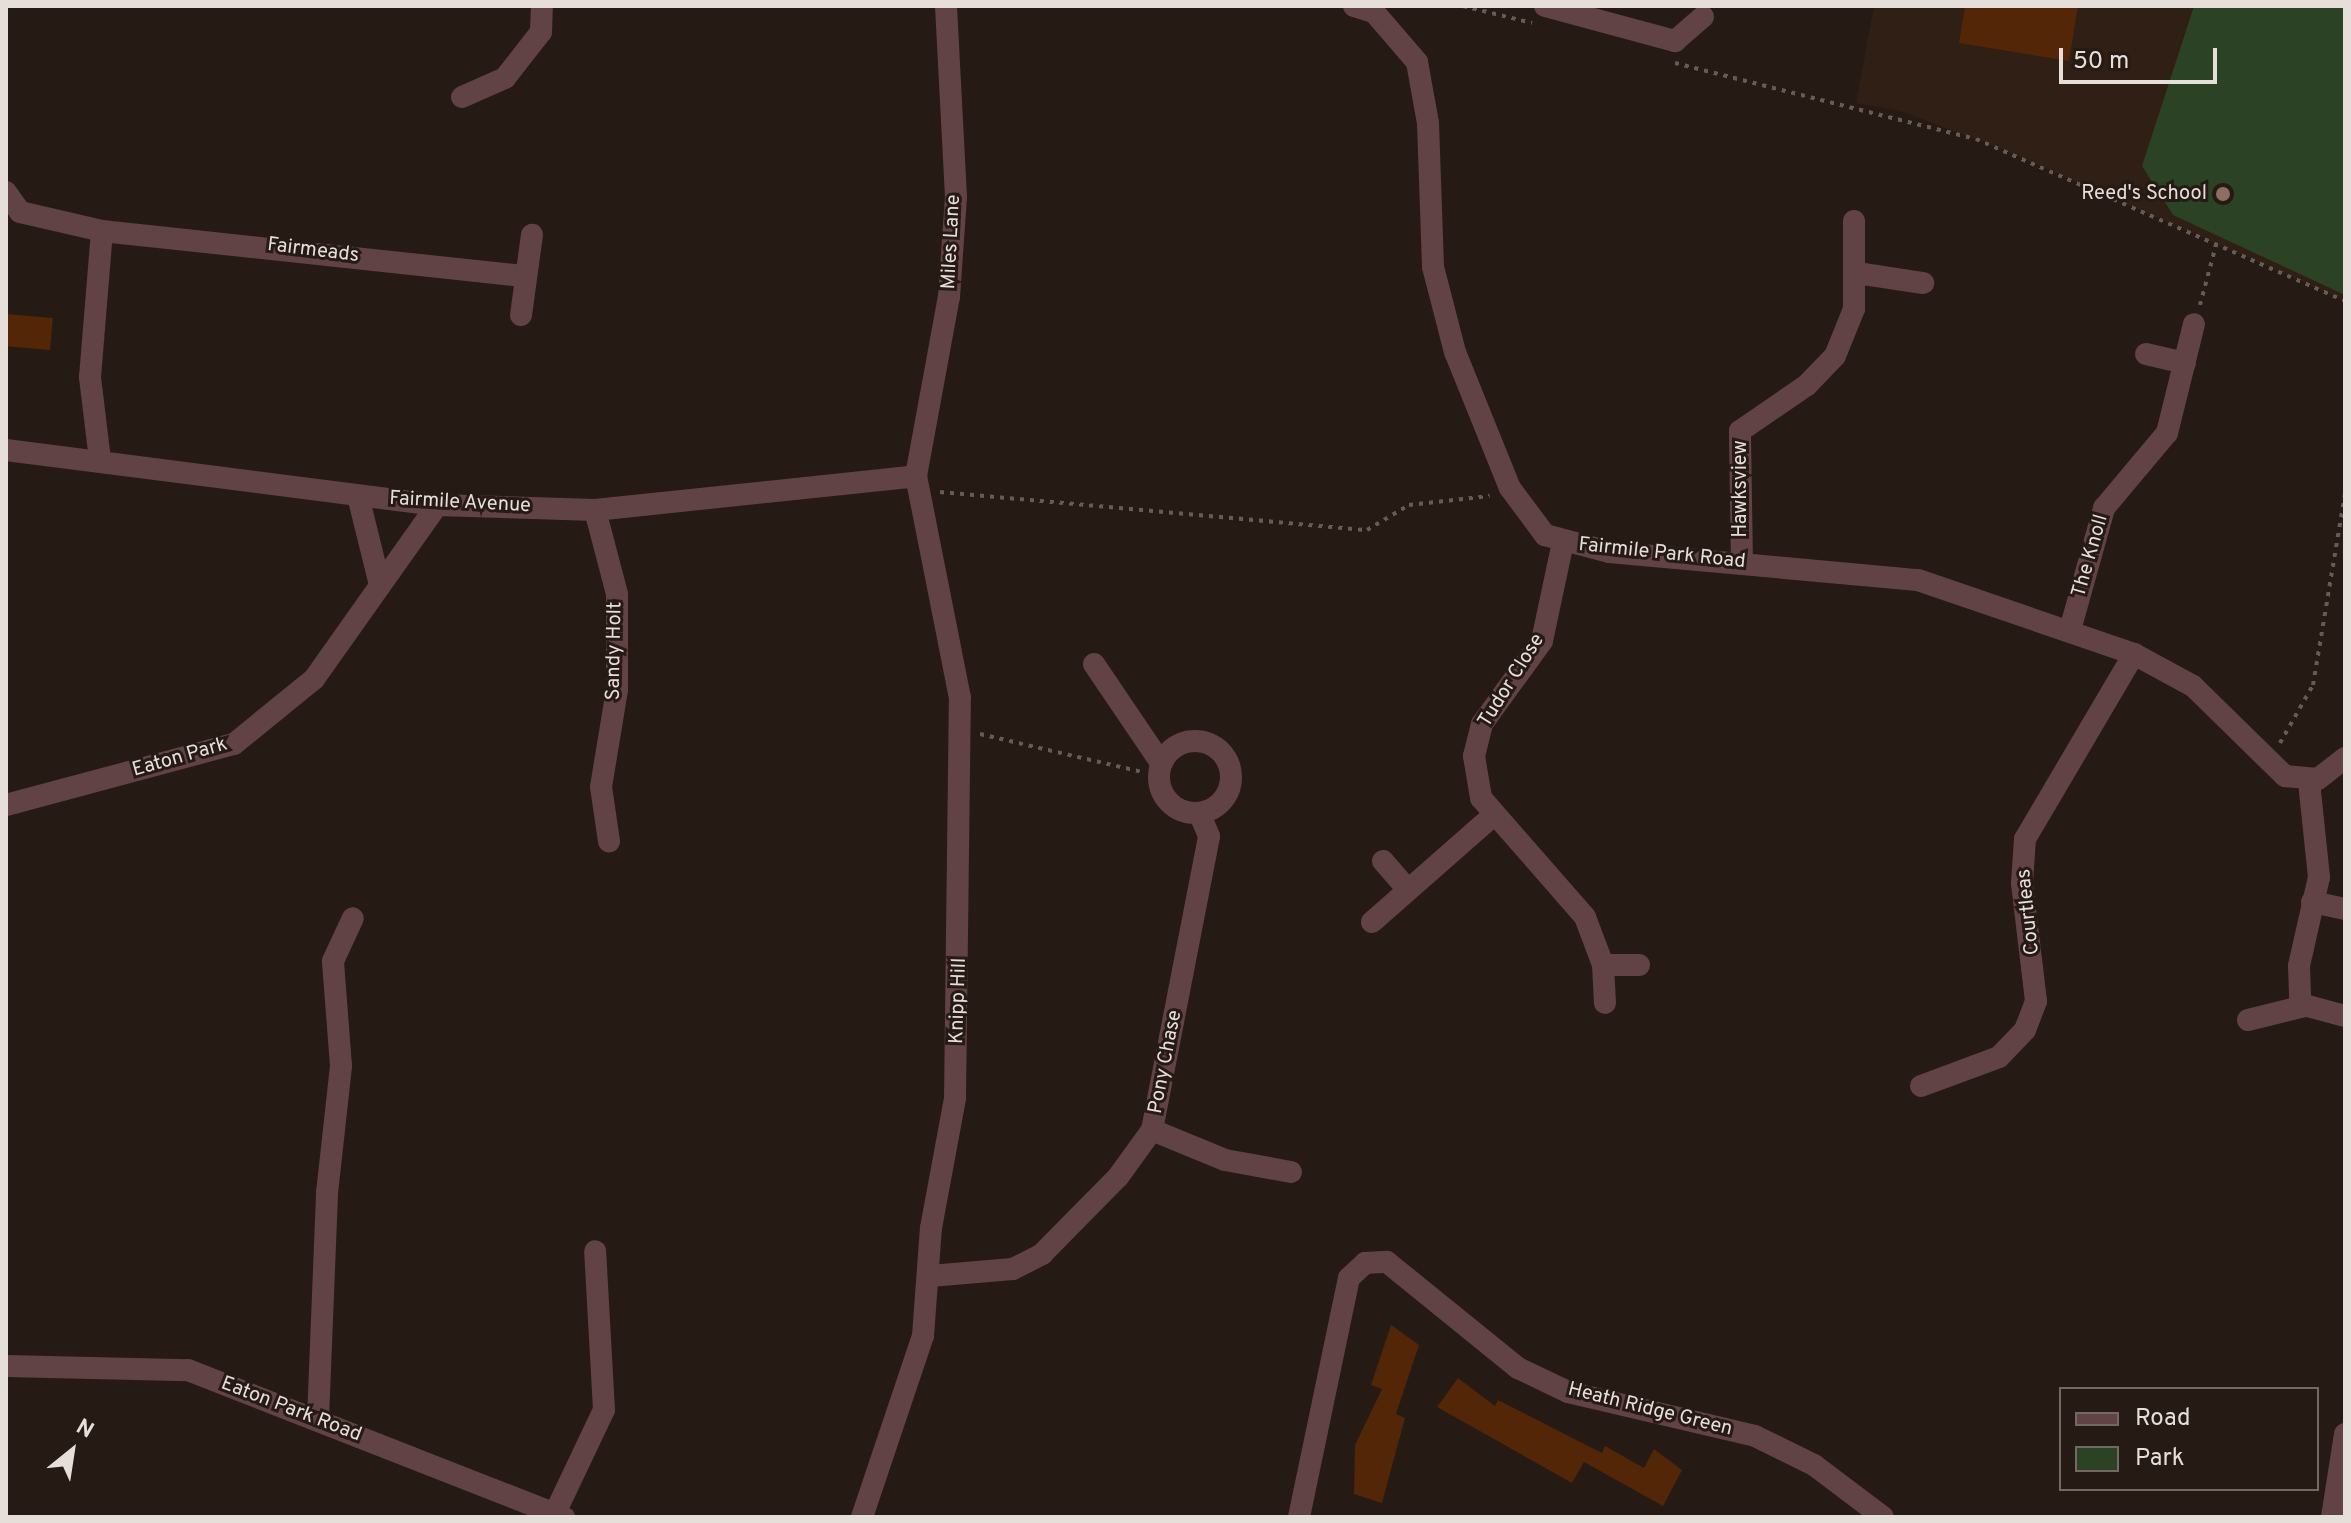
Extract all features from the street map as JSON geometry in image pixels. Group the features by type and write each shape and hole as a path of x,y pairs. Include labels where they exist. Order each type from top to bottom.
{"street":[{"path":"462,97 505,78 541,32 542,6"},
{"name":"Miles Lane","path":"917,483 949,297 956,197 946,6"},
{"name":"Fairmile Park Road","path":"1354,6 1374,12 1400,35 1417,62 1428,123 1433,267 1455,352 1510,488 1534,527 1563,542 1742,564 1918,580 2070,630 2134,654 2193,686 2270,762 2309,782"},
{"path":"1546,16 1675,41 1703,17"},
{"name":"Fairmeads","path":"6,192 20,212 56,223 102,231 524,276"},
{"name":"Hawksview","path":"1742,564 1740,431 1807,385 1835,356 1854,309 1857,273 1854,221"},
{"path":"100,460 90,377 102,231"},
{"path":"521,315 532,235"},
{"path":"1857,273 1923,283"},
{"name":"The Knoll","path":"2070,630 2104,508 2161,445 2194,324"},
{"path":"2146,354 2185,363"},
{"name":"Fairmile Avenue","path":"6,450 437,505 595,510 917,483"},
{"name":"Knipp Hill","path":"862,1517 923,1336 930,1276 931,1228 955,1098 964,773 960,698 917,483"},
{"path":"358,496 380,585"},
{"name":"Eaton Park","path":"6,805 234,744 314,679 437,505"},
{"name":"Sandy Holt","path":"595,510 617,594 617,690 601,787 609,841"},
{"name":"Tudor Close","path":"1563,542 1542,641 1480,735 1481,798 1585,917 1603,965 1605,1003"},
{"name":"Courtleas","path":"1921,1086 1999,1057 2025,1030 2036,1001 2022,883 2025,839 2134,654"},
{"path":"1094,664 1160,769 1169,803 1199,813 1228,791 1225,757 1193,741 1176,746 1160,769"},
{"path":"2301,1007 2299,966 2319,877 2309,782 2345,758"},
{"name":"Pony Chase","path":"930,1276 1013,1269 1042,1254 1118,1177 1152,1130 1209,836 1199,813"},
{"path":"1372,922 1494,815"},
{"path":"1383,861 1408,890"},
{"path":"2312,902 2345,909"},
{"path":"318,1419 327,1193 341,1066 333,961 353,918"},
{"path":"1603,965 1639,965"},
{"path":"2248,1020 2301,1007 2345,1016"},
{"path":"1152,1130 1225,1160 1291,1172"},
{"path":"560,1515 604,1410 595,1251"},
{"name":"Heath Ridge Green","path":"1299,1517 1349,1278 1365,1263 1387,1262 1518,1368 1568,1392 1755,1436 1814,1465 1883,1517"},
{"name":"Eaton Park Road","path":"6,1366 164,1366 318,1419 560,1515"},
{"path":"2332,1517 2345,1434"}],"path":[{"path":"1463,6 1546,16"},
{"path":"1664,60 1976,139 2345,301"},
{"path":"2194,324 2216,245"},
{"path":"917,483 1367,530 1409,505 1475,503 1510,488"},
{"path":"2270,762 2313,685 2345,493"},
{"path":"977,723 981,737 1160,769"}],"shaded area":[{"name":"Reed's School","path":"1874,6 2345,6 2345,301 2009,152 1901,111 1856,103"}],"green space":[{"path":"2194,6 2345,6 2345,295 2173,215 2142,166"}],"building":[{"path":"1965,6 2078,6 2069,61 1959,43"},
{"path":"6,314 53,318 50,350 6,346"},
{"path":"1391,1325 1419,1345 1396,1414 1405,1418 1382,1503 1354,1494 1355,1445 1382,1389 1371,1385"},
{"path":"1458,1378 1495,1406 1498,1400 1602,1453 1605,1446 1644,1468 1654,1449 1682,1470 1663,1506 1584,1462 1572,1483 1437,1407"}],"place":[{"name":"Reed's School","path":"2223,194"}]}
